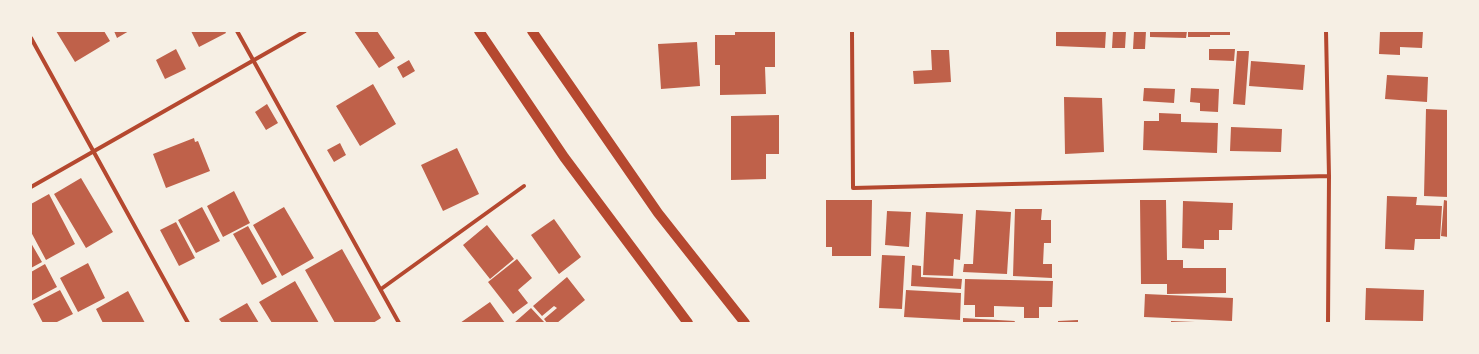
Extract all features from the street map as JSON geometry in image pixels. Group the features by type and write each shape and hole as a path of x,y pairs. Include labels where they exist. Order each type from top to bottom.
{"main road":[{"path":"478,31 564,157 688,323"},
{"path":"532,31 658,213 745,323"}],"street":[{"path":"237,31 399,323"},
{"path":"31,186 305,31"},
{"path":"852,31 853,188 1329,176"},
{"path":"1326,31 1329,176 1328,323"},
{"path":"31,38 188,323"},
{"path":"381,289 524,186"}],"building":[{"path":"56,31 104,31 110,41 75,62"},
{"path":"114,31 129,31 117,38"},
{"path":"191,31 225,31 226,33 199,47"},
{"path":"354,31 377,31 395,58 379,68"},
{"path":"735,31 775,31 775,67 765,67 766,94 720,95 720,65 715,65 715,35 735,35"},
{"path":"1056,31 1106,31 1105,48 1056,46"},
{"path":"1113,31 1126,31 1125,48 1112,48"},
{"path":"1134,31 1146,31 1145,49 1133,49"},
{"path":"1150,31 1187,31 1186,38 1150,37"},
{"path":"1188,31 1230,31 1230,35 1188,37"},
{"path":"1380,31 1423,31 1422,48 1400,47 1400,55 1379,54"},
{"path":"697,42 700,86 661,89 658,44"},
{"path":"176,49 186,69 165,79 156,60"},
{"path":"1209,49 1235,49 1234,61 1209,60"},
{"path":"931,50 949,50 951,82 914,84 913,71 932,70"},
{"path":"1237,51 1249,51 1245,105 1233,104"},
{"path":"409,60 415,71 403,78 397,67"},
{"path":"1251,61 1305,65 1303,90 1249,86"},
{"path":"1387,75 1428,77 1427,102 1385,99"},
{"path":"373,84 396,124 360,146 336,106"},
{"path":"1144,88 1175,89 1174,103 1143,101"},
{"path":"1191,88 1219,89 1218,112 1200,111 1200,103 1190,102"},
{"path":"1064,97 1102,98 1104,152 1065,154"},
{"path":"267,104 278,123 266,130 255,112"},
{"path":"1426,109 1448,110 1448,197 1424,196"},
{"path":"1159,113 1181,114 1181,122 1218,123 1217,153 1143,150 1144,121 1159,121"},
{"path":"779,115 779,154 766,154 766,179 731,180 731,116"},
{"path":"1231,127 1282,129 1281,152 1230,151"},
{"path":"194,138 195,142 198,141 210,171 166,188 153,154"},
{"path":"340,143 346,155 334,162 327,150"},
{"path":"457,148 479,194 443,211 421,165"},
{"path":"81,178 113,232 86,248 54,194"},
{"path":"234,191 250,223 223,237 207,206"},
{"path":"49,194 75,244 46,260 31,232 31,204"},
{"path":"1387,196 1417,197 1416,205 1442,206 1440,239 1415,239 1414,250 1385,249"},
{"path":"826,200 872,200 871,256 832,256 832,247 826,247"},
{"path":"1140,200 1166,200 1167,260 1183,260 1183,268 1226,268 1226,293 1167,294 1167,284 1141,284"},
{"path":"1444,200 1448,201 1448,237 1441,236"},
{"path":"1183,201 1233,203 1232,230 1219,230 1219,240 1204,240 1204,249 1182,248"},
{"path":"202,207 220,241 196,253 178,220"},
{"path":"284,207 314,258 282,276 253,225"},
{"path":"1015,209 1042,209 1041,220 1051,220 1051,243 1044,243 1043,264 1052,264 1052,278 1013,276"},
{"path":"976,210 1011,212 1007,274 963,272 964,264 973,264"},
{"path":"887,211 911,212 909,247 885,245"},
{"path":"926,212 963,214 960,260 954,259 953,276 923,275"},
{"path":"554,219 581,257 559,274 531,235"},
{"path":"176,222 195,258 179,266 160,230"},
{"path":"487,225 514,259 490,279 463,245"},
{"path":"248,226 277,277 262,285 233,234"},
{"path":"31,243 42,262 31,268"},
{"path":"342,249 381,318 373,323 335,323 305,270"},
{"path":"882,255 905,256 902,309 879,308"},
{"path":"517,259 532,278 518,290 528,303 513,314 488,282"},
{"path":"88,263 105,298 78,312 60,278"},
{"path":"45,264 57,287 31,301 31,272"},
{"path":"912,265 921,266 921,277 962,279 961,289 911,286"},
{"path":"567,277 585,300 557,323 547,323 544,319 557,308 554,306 542,316 533,306"},
{"path":"965,279 1053,281 1052,307 1039,307 1039,318 1024,318 1024,307 994,306 994,317 975,317 975,305 964,305"},
{"path":"295,281 319,323 272,323 259,302"},
{"path":"1366,288 1424,290 1423,321 1365,320"},
{"path":"60,290 73,314 55,323 43,323 33,304"},
{"path":"906,290 961,293 960,320 904,317"},
{"path":"128,291 145,323 103,323 96,309"},
{"path":"1145,294 1233,298 1232,321 1144,317"},
{"path":"490,302 505,323 460,323"},
{"path":"247,303 259,323 222,323 219,319"},
{"path":"531,308 545,323 514,323"},
{"path":"963,318 1015,321 1014,323 963,323"},
{"path":"1078,320 1078,323 1058,323 1058,321"},
{"path":"1171,321 1195,322 1195,323 1171,323"}]}
